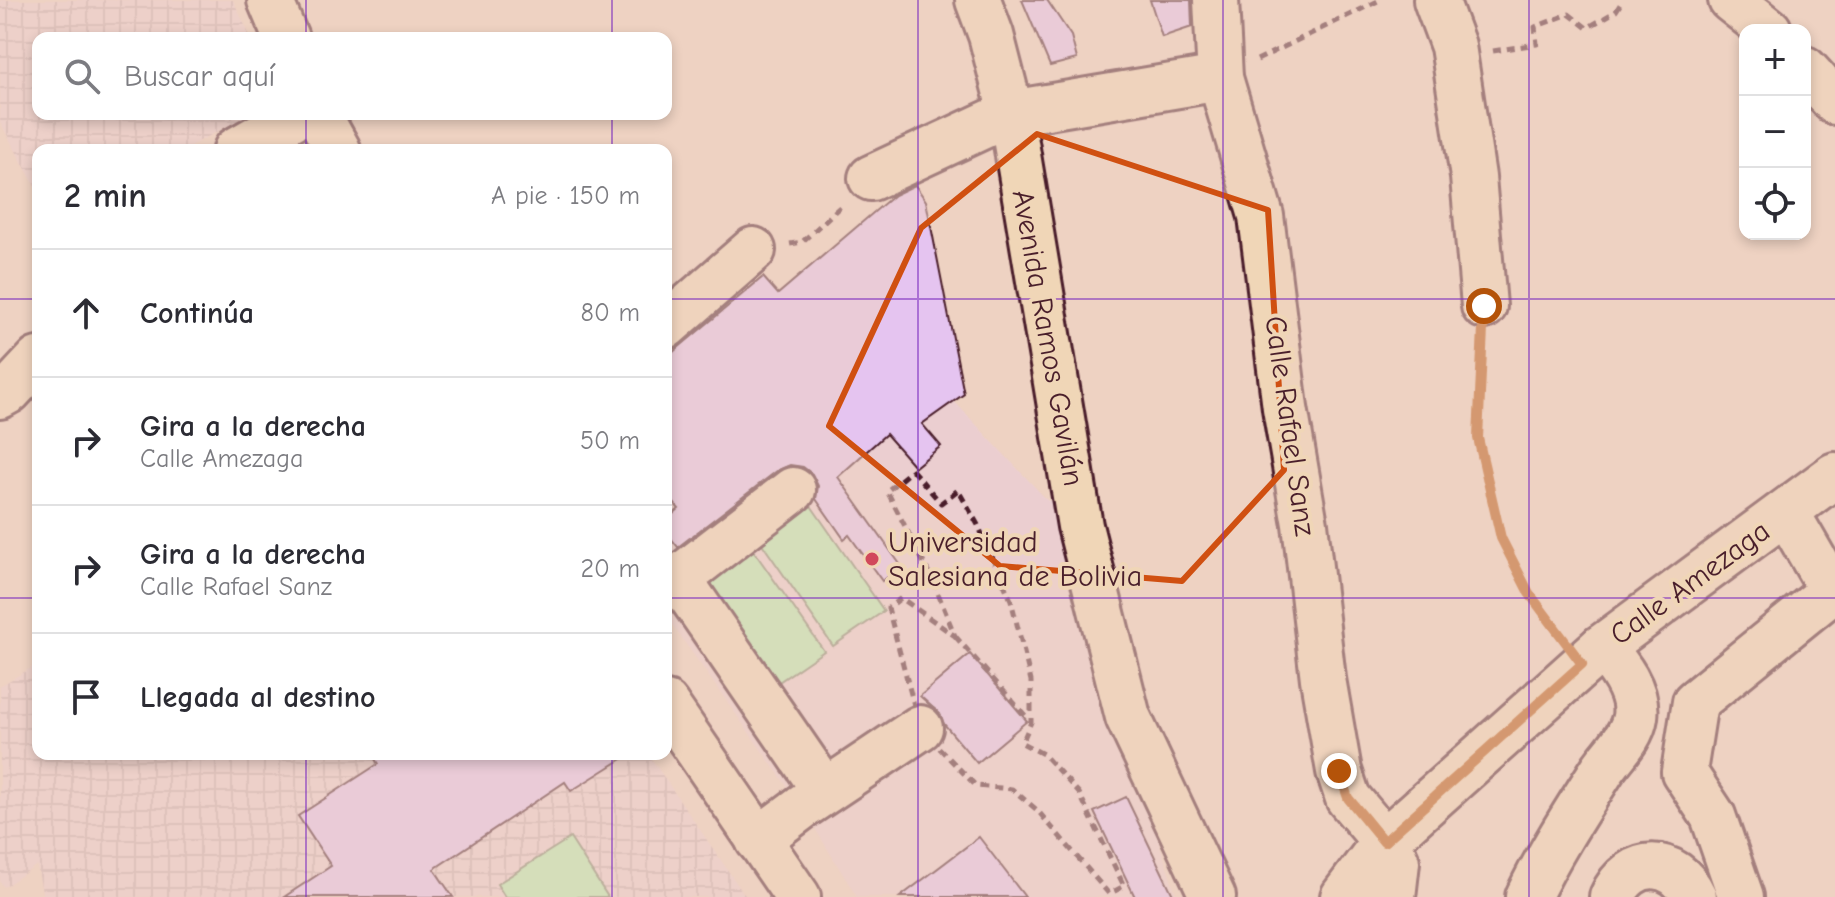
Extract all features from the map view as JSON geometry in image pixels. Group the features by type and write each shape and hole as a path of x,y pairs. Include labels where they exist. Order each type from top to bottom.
{"street":[{"path":"270,0 283,32"},
{"name":"Avenida Ramos Gavilán","path":"978,0 991,35 1011,113 1080,526 1128,717 1213,897"},
{"name":"Calle Rafael Sanz","path":"1216,0 1220,78 1261,216 1285,408 1305,524 1323,679 1339,771 1348,798 1384,842"},
{"path":"1436,0 1453,46 1473,177 1484,306"},
{"path":"1731,0 1761,24"},
{"path":"1811,76 1835,102"},
{"path":"871,178 1011,113 1220,78"},
{"path":"246,144 288,120"},
{"path":"321,120 335,144"},
{"path":"672,321 753,250"},
{"path":"0,396 9,391 32,366"},
{"name":"Calle Amezaga","path":"1343,897 1384,842 1592,656 1835,475"},
{"path":"793,490 673,583 825,791"},
{"path":"1741,897 1713,816 1684,772 1695,702 1832,591 1787,513"},
{"path":"1528,897 1604,768 1628,735 1635,716 1632,693 1619,666 1592,656"},
{"path":"672,713 798,897"},
{"path":"758,840 920,728"},
{"path":"1384,842 1397,862 1393,897"},
{"path":"1612,897 1618,883 1631,871 1648,866 1667,868 1687,884 1694,897"}],"path":[{"path":"1220,78 1380,0"},
{"path":"1483,52 1537,44 1535,27 1569,14 1587,28 1616,11 1623,0"},
{"path":"753,250 802,242 871,178"},
{"path":"1484,306 1478,438 1501,538 1529,593 1592,656"},
{"path":"955,636 933,581 887,491 912,470 941,503 958,490 978,525 1011,600 1031,681 1031,722 1022,743 1043,754 1079,793 1124,886 1109,894 1037,810 1012,789 976,786 920,728 888,608 901,598 955,636 1031,722"}],"highlighted area":[{"path":"1037,134 1268,210 1284,470 1182,581 1000,566 829,426 921,228"}],"shaded area":[{"path":"0,0 233,0 248,32 32,32 32,120 239,120 194,144 32,144 32,180 0,122"},
{"name":"Universidad Salesiana de Bolivia","path":"911,180 926,201 964,394 954,401 1048,501 1063,495 1112,700 1177,897 857,897 802,807 672,624 672,355 778,294"},
{"path":"32,667 32,760 652,760 746,897 43,897 37,865 4,887 0,882 0,686"}],"green space":[{"path":"807,500 884,611 833,646 756,535"},
{"path":"746,540 824,651 770,688 693,577"},
{"path":"570,838 608,897 505,897 497,884"}],"building":[{"path":"1022,0 1047,0 1071,36 1077,59 1050,66"},
{"path":"1150,0 1191,0 1192,27 1162,37"},
{"path":"915,185 926,201 964,394 922,424 941,446 915,467 886,434 838,477 902,567 882,581 849,535 844,539 816,499 818,486 812,474 803,467 790,465 778,470 678,547 672,540 672,515 679,509 672,501 672,353 763,277 778,294 894,195"},
{"path":"970,654 1027,721 977,763 944,724 940,714 920,696"},
{"path":"376,760 620,760 571,791 565,782 434,869 453,897 284,897 331,866 298,816 378,764"},
{"path":"1126,797 1174,897 1135,897 1094,812"},
{"path":"979,837 1025,897 900,897"}],"place":[{"name":"Universidad Salesiana de Bolivia","path":"872,559"}],"route":[{"path":"1339,771 1348,798 1384,842 1582,664 1529,593 1501,538 1478,438 1484,306"}]}
